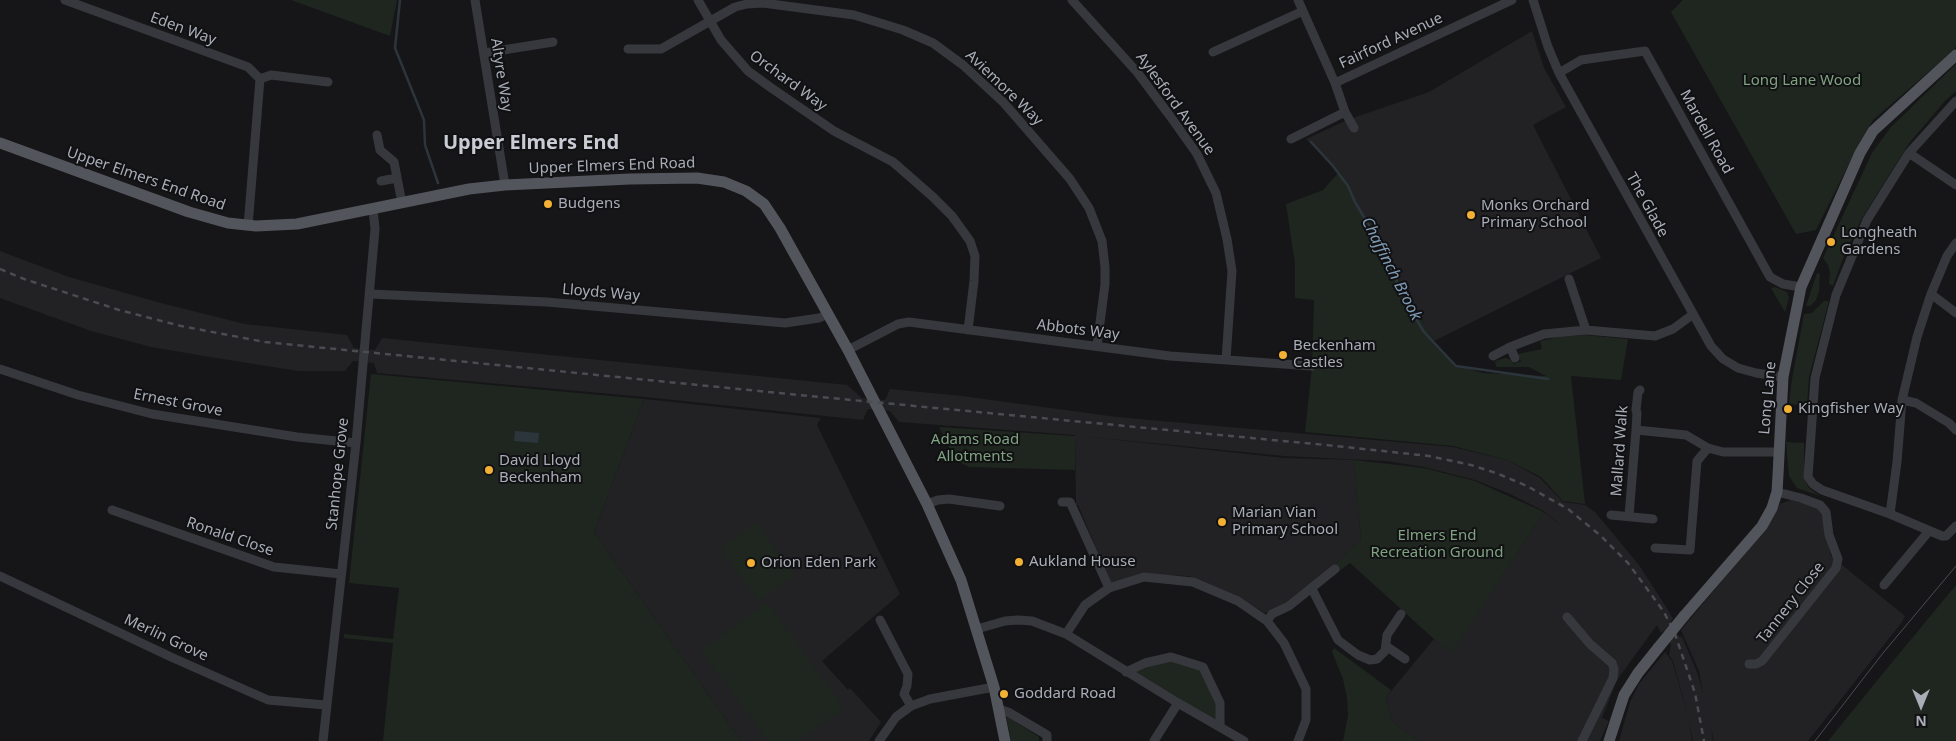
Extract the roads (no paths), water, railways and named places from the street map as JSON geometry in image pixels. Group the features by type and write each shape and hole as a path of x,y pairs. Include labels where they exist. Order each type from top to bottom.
{"main road":[{"name":"Long Lane","path":"1609,741 1624,695 1638,673 1684,616 1762,526 1772,508 1777,492 1783,377 1801,288 1860,153 1874,132 1956,55"},
{"name":"Upper Elmers End Road","path":"0,143 189,212 228,223 248,226 288,225 470,189 505,185 664,178 708,179 731,184 752,195 768,210 780,228 848,350 927,504 961,580 994,687 1005,741"}],"street":[{"name":"Eden Way","path":"66,0 248,67 260,78"},
{"name":"Altyre Way","path":"475,0 505,185"},
{"name":"Orchard Way","path":"698,0 709,22 730,52 756,77 823,124 892,162 909,175 947,211 970,241 974,250 976,264 968,330"},
{"name":"Aylesford Avenue","path":"1072,0 1137,72 1170,116 1203,165 1216,193 1232,271 1226,360"},
{"path":"1298,0 1335,83 1345,112 1354,128"},
{"name":"Fairford Avenue","path":"1335,83 1512,0"},
{"name":"The Glade","path":"1533,0 1548,48 1559,73 1692,315 1711,346 1723,359 1738,368 1783,377"},
{"name":"Aviemore Way","path":"628,48 661,48 735,7 747,4 783,3 878,21 922,38 950,54 1004,103 1024,124 1070,179 1096,224 1102,241 1105,284 1097,346"},
{"path":"1213,52 1303,11"},
{"path":"484,53 553,42"},
{"name":"Mardell Road","path":"1559,73 1581,60 1645,51 1770,277 1783,284 1801,288"},
{"path":"248,226 260,78 271,74 328,82"},
{"path":"1956,100 1909,153 1867,220 1836,295 1815,378 1807,466 1808,477 1813,484 1822,490 1890,514 1937,535 1946,536 1956,526"},
{"path":"1292,139 1345,112"},
{"path":"377,135 380,150 394,162 402,203"},
{"path":"1909,153 1956,185"},
{"path":"380,181 397,178"},
{"name":"Stanhope Grove","path":"323,741 356,443 376,229 373,209"},
{"path":"1890,514 1897,462 1902,400 1917,337 1931,294 1947,256 1956,243"},
{"path":"1569,279 1586,330"},
{"name":"Lloyds Way","path":"370,294 547,302 785,323 819,318 828,314"},
{"path":"1931,294 1956,312"},
{"path":"1494,356 1510,347 1544,334 1586,330 1655,336 1673,329 1692,315"},
{"name":"Abbots Way","path":"848,350 903,322 1144,353 1312,366"},
{"path":"1510,347 1515,358"},
{"name":"Ernest Grove","path":"0,369 78,395 152,414 297,437 356,443"},
{"name":"Mallard Walk","path":"1629,516 1636,410 1638,392 1640,390"},
{"path":"1902,400 1916,403 1949,423 1956,430"},
{"path":"1636,430 1686,435 1708,448 1723,452 1779,452"},
{"path":"1654,548 1690,550 1697,461 1708,448"},
{"name":"Tannery Close","path":"1750,664 1762,661 1836,568 1838,559 1829,535 1826,512 1820,505 1777,492"},
{"path":"927,504 949,499 1000,506"},
{"path":"1062,502 1070,502 1109,588"},
{"name":"Ronald Close","path":"112,510 274,567 341,574"},
{"name":"Mallard Walk","path":"1611,515 1653,519"},
{"path":"1884,585 1929,531"},
{"path":"1266,621 1272,614 1289,606 1312,589 1335,569"},
{"name":"Merlin Grove","path":"0,576 268,700 326,705"},
{"path":"1066,634 1085,605 1109,588 1144,577 1193,582 1238,601 1266,621 1284,643 1306,689 1306,720 1298,741"},
{"path":"1312,589 1338,640 1358,655 1370,660 1378,659 1385,651 1386,635 1401,614"},
{"path":"1567,617 1590,644 1612,663 1614,669 1613,678 1582,741"},
{"path":"880,620 908,674 904,694 911,706"},
{"path":"977,630 1005,621 1018,620 1032,621 1066,634 1126,672 1244,741"},
{"path":"1386,646 1405,659"},
{"path":"1126,672 1145,663 1171,657 1203,667 1220,703 1220,726"},
{"path":"879,741 896,717 911,706 930,699 994,687"},
{"path":"1154,741 1178,703"},
{"path":"999,709 1008,712 1047,735 1047,741"}],"waterway":[{"path":"400,0 395,48 424,120 425,145 438,183"},
{"name":"Chaffinch Brook","path":"1311,142 1348,186 1355,202 1384,251 1405,301 1424,332 1456,366 1548,379"}],"tram line":[{"path":"1815,741 1883,653 1956,566"}],"railway":[{"path":"0,269 24,279 119,310 181,326 265,342 1336,446 1429,456 1471,465 1527,486 1568,509 1601,536 1628,563 1664,612 1675,634 1695,693 1704,741"}],"place":[{"name":"Budgens","path":"548,204"},
{"name":"Monks Orchard Primary School","path":"1471,215"},
{"name":"Longheath Gardens","path":"1831,242"},
{"name":"Beckenham Castles","path":"1283,355"},
{"name":"Kingfisher Way","path":"1788,409"},
{"name":"David Lloyd Beckenham","path":"489,470"},
{"name":"Marian Vian Primary School","path":"1222,522"},
{"name":"Aukland House","path":"1019,562"},
{"name":"Orion Eden Park","path":"751,563"},
{"name":"Goddard Road","path":"1004,694"}],"district":[{"name":"Upper Elmers End","path":"531,143"}],"park label":[{"name":"Long Lane Wood","path":"1802,81"},
{"name":"Adams Road Allotments","path":"975,448"},
{"name":"Elmers End Recreation Ground","path":"1437,544"}]}
